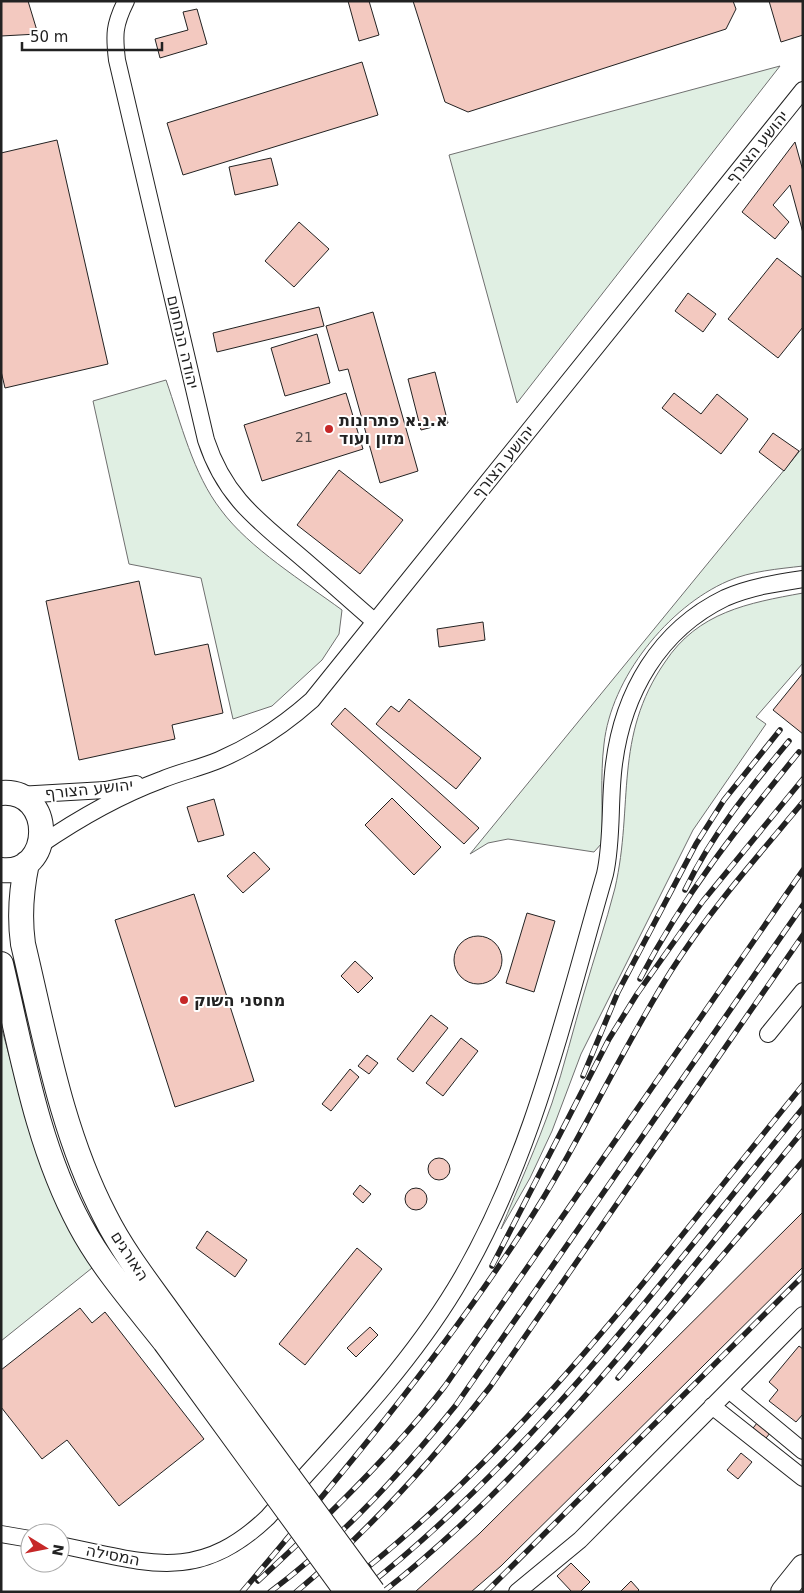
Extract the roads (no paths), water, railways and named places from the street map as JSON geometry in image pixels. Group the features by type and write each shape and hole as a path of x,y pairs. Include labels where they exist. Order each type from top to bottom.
{"street":[{"name":"יהודה הנחתום","path":"126,1 118,17 114,34 117,60 206,440 215,466 231,492 256,519 374,622"},
{"name":"יהושע הצורף","path":"34,854 100,808 160,780 219,760 289,721 312,700 803,90"},
{"name":"המסילה","path":"70,1547 167,1564 191,1562 213,1556 235,1544 257,1527 402,1367 438,1316 470,1262 500,1204 536,1109 605,874 611,838 613,765 619,730 629,699 643,672 660,648 680,628 702,611 727,598 753,588 803,579"},
{"name":"יהושע הצורף","path":"7,792 105,790 160,780"},
{"name":"האורגים","path":"7,792 29,802 37,811 41,822 34,854 21,892 19,915 23,944 65,1121 88,1181 106,1218 172,1335 347,1592"},
{"path":"1,870 17,869 34,854"},
{"name":"האורגים","path":"1,964 39,1124 60,1182 80,1226 106,1266 172,1335 373,1592"},
{"path":"768,1034 803,991"},
{"path":"517,1592 580,1540 803,1315"},
{"path":"729,1390 803,1451"},
{"path":"712,1406 803,1478"},
{"path":"1,1534 20,1537"},
{"path":"783,1592 803,1567"}],"railway":[{"path":"583,1076 618,992 696,844 724,800 780,730"},
{"path":"685,890 719,831 789,741"},
{"path":"640,979 694,889 734,834 799,752"},
{"path":"492,1266 609,1039 637,994 703,901 803,779"},
{"path":"242,1592 388,1416 458,1325 543,1198 633,1035 671,971 717,906 803,802"},
{"path":"258,1581 332,1511 379,1463 445,1386 803,870"},
{"path":"270,1592 322,1550 369,1504 456,1405 803,905"},
{"path":"296,1592 349,1545 399,1494 490,1387 803,935"},
{"path":"336,1592 403,1538 467,1479 527,1417 640,1287 803,1085"},
{"path":"360,1592 423,1539 483,1483 540,1424 648,1300 803,1108"},
{"path":"383,1592 442,1542 499,1489 553,1432 656,1313 803,1131"},
{"path":"618,1378 803,1161"},
{"path":"486,1592 803,1276"}],"place":[{"name":"א.נ.א פתרונות מזון ועוד","path":"329,429"},
{"name":"מחסני השוק","path":"184,1000"}]}
